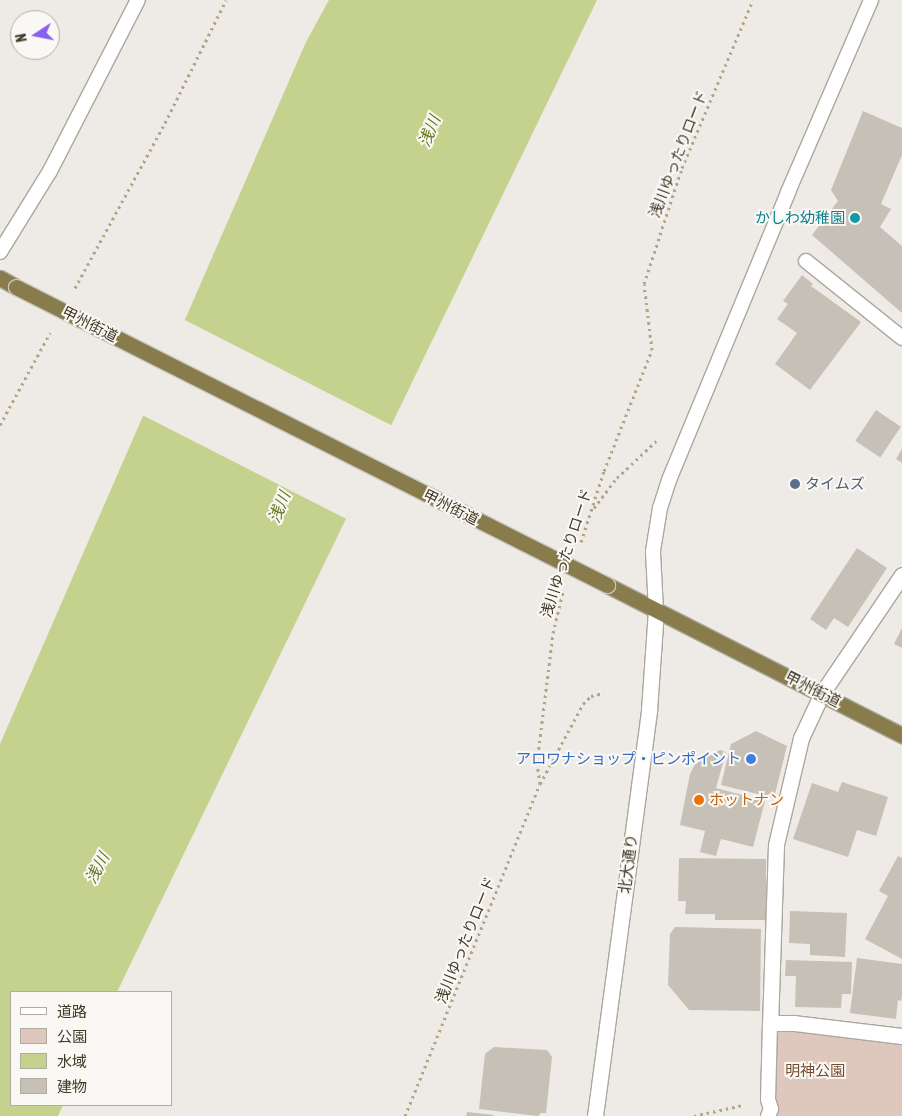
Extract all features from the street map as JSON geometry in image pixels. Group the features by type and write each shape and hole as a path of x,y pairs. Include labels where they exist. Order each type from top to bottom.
{"highway":[{"name":"甲州街道","path":"0,278 902,735"}],"street":[{"path":"902,575 822,693 802,738 776,845 770,1023 794,1022 902,1036"},
{"name":"北大通り","path":"596,1116 649,710 656,611"}],"lane":[{"path":"0,252 50,171 138,0"},
{"path":"656,611 653,551 660,508 669,480 788,192 871,0"},
{"path":"806,262 902,338"},
{"path":"768,1116 771,1109 768,1100 770,1023"}],"path":[{"path":"70,296 165,123 226,0"},
{"name":"浅川ゆったりロード","path":"580,544 604,471 652,350 644,284 682,168 753,0"},
{"path":"0,425 51,330"},
{"path":"592,510 618,478 658,439"},
{"name":"浅川ゆったりロード","path":"405,1116 540,784 537,762 549,663 553,633 564,588"},
{"path":"540,784 583,704 591,696 604,693"},
{"path":"694,1116 768,1100"}],"green space":[{"name":"明神公園","path":"770,1023 902,1036 902,1116 768,1116"}],"water":[{"name":"浅川","path":"329,0 597,0 117,991 10,991 10,1106 63,1106 58,1116 0,1116 0,744 306,42"}],"pier":[{"path":"183,319 393,426 346,519 136,412"}],"building":[{"name":"かしわ幼稚園","path":"863,111 902,128 902,155 881,204 891,209 880,227 902,246 902,313 812,235 838,201 831,190"},
{"path":"802,275 813,284 811,286 861,322 810,390 775,364 797,333 777,319 788,304 783,301"},
{"path":"876,410 901,427 880,457 855,441"},
{"path":"902,449 902,463 896,459"},
{"path":"857,548 887,568 848,627 834,618 826,630 810,619"},
{"path":"902,628 902,648 894,644"},
{"path":"756,731 787,746 774,798 721,785 731,744"},
{"path":"720,750 726,752 716,788 765,801 753,847 721,839 716,856 700,852 705,831 680,825 690,774 695,764"},
{"path":"842,782 888,797 876,836 857,830 848,857 793,839 812,783 838,792"},
{"path":"898,856 902,858 902,959 865,939 888,896 879,891"},
{"path":"679,858 766,859 766,920 715,920 715,914 685,914 686,901 678,901"},
{"path":"790,911 847,913 845,957 810,955 810,944 789,943"},
{"path":"675,927 761,929 760,1011 689,1010 668,985 670,934"},
{"path":"857,958 902,964 902,996 901,1001 898,1000 896,1019 850,1013"},
{"path":"786,960 852,962 851,994 842,994 841,1008 795,1007 796,976 785,976"},
{"path":"494,1047 547,1050 552,1057 546,1113 541,1113 538,1116 479,1109 485,1054"},
{"path":"467,1112 494,1115 494,1116 466,1116"}],"place":[{"name":"かしわ幼稚園","path":"855,218"},
{"name":"タイムズ","path":"795,484"},
{"name":"アロワナショップ・ピンポイント","path":"751,759"},
{"name":"ホットナン","path":"699,800"}]}
